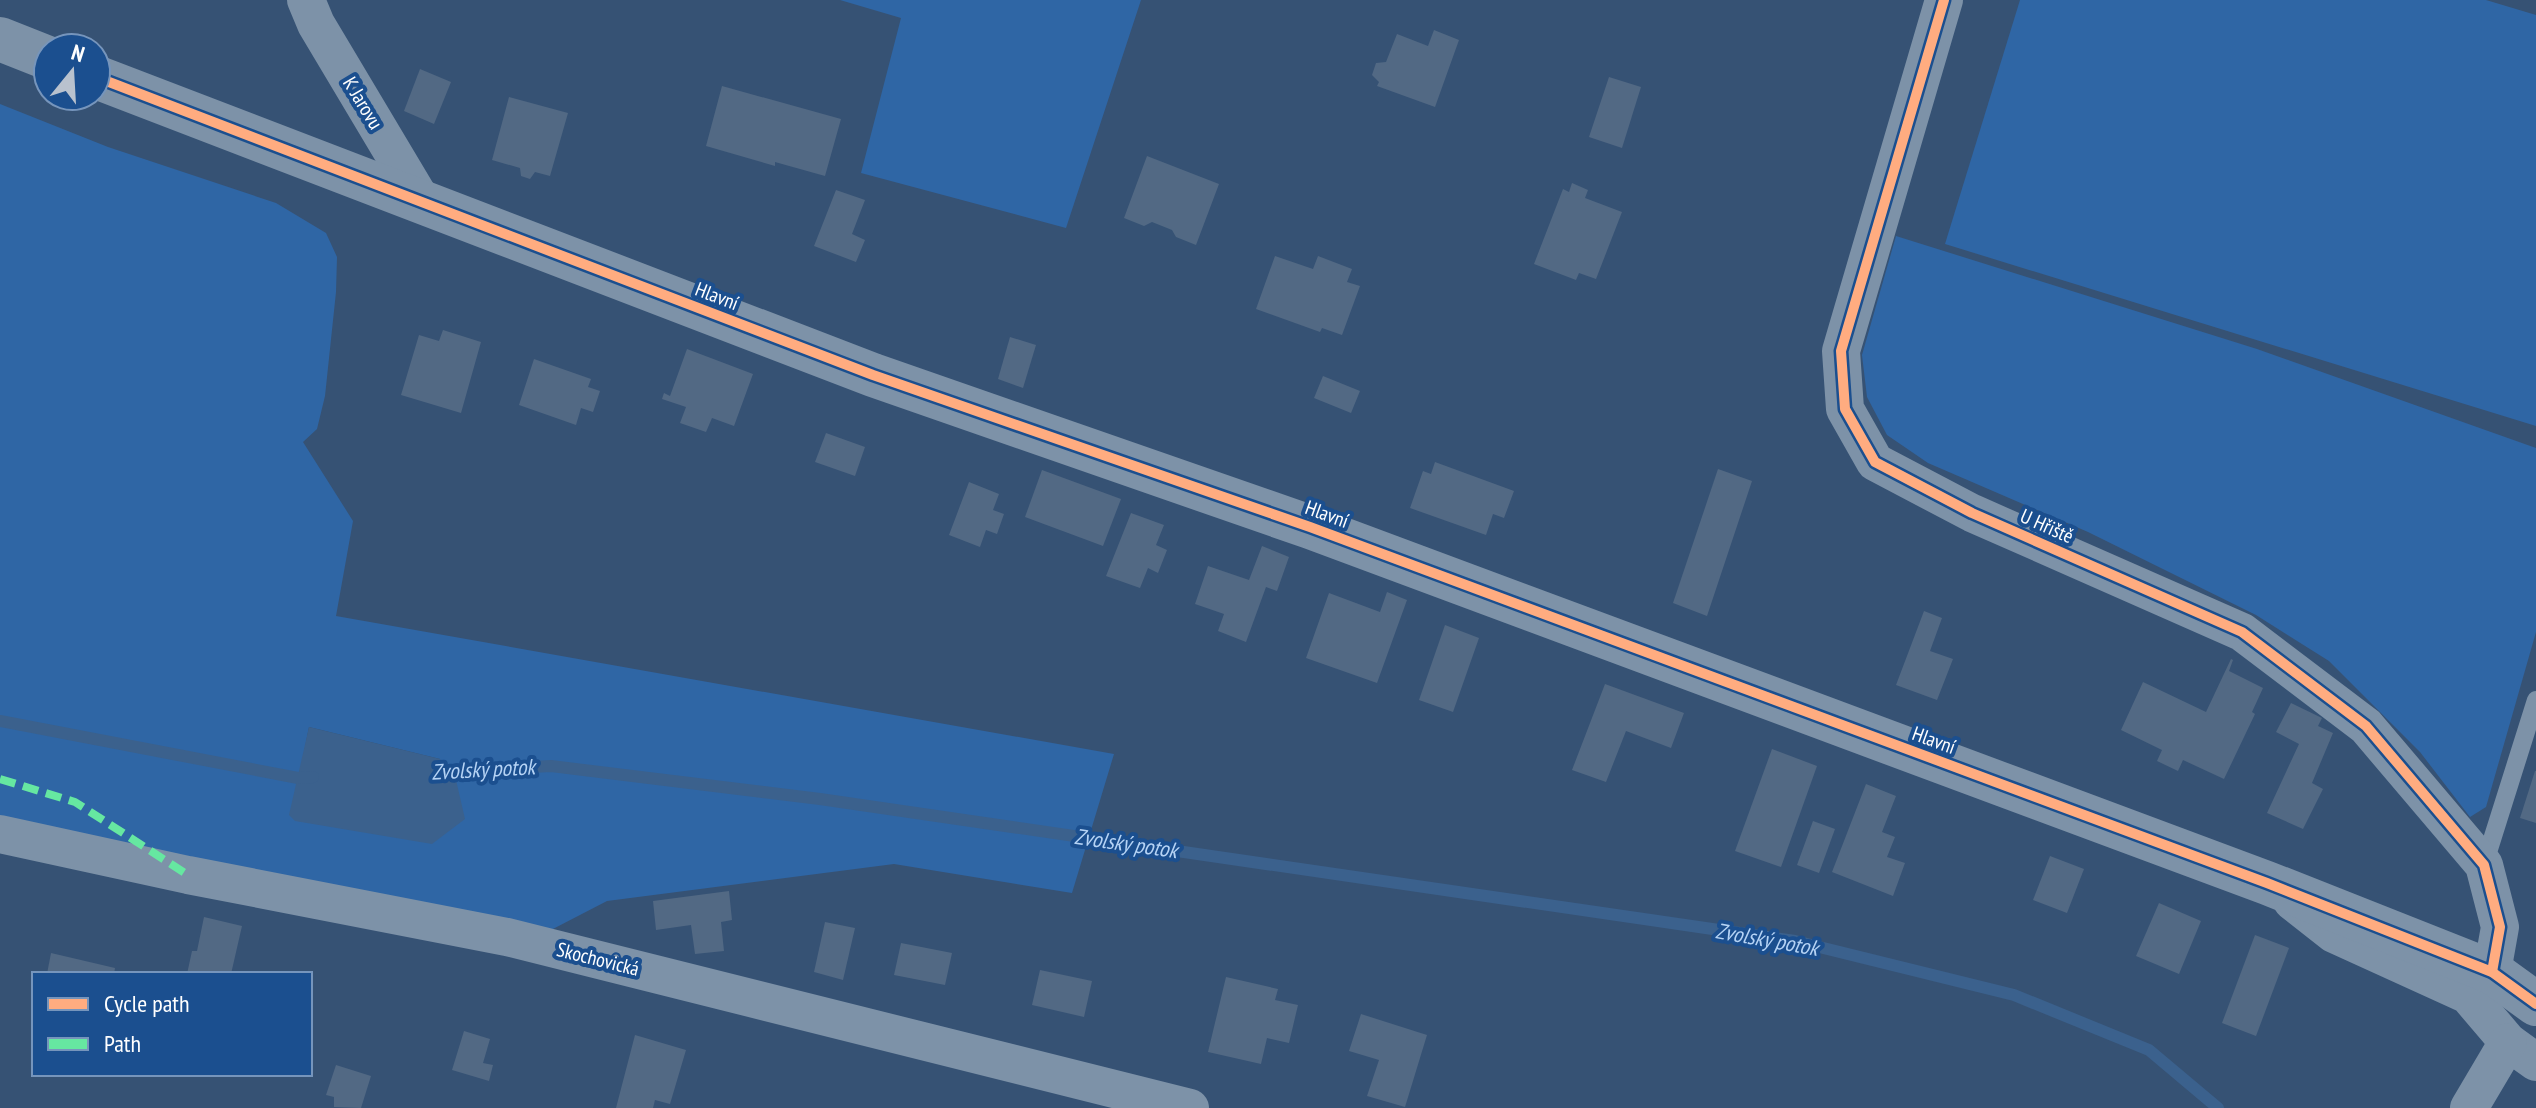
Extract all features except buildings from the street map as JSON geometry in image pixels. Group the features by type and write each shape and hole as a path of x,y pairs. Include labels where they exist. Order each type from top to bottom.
{"street":[{"name":"K Jarovu","path":"306,0 316,24 424,205"},
{"name":"U Hřiště","path":"1944,0 1841,351 1845,409 1875,462 1972,513 2242,632 2366,726 2484,865 2500,927 2492,972"},
{"path":"0,39 32,52"},
{"name":"Hlavní","path":"112,83 873,375 1310,527 2267,883 2492,972 2536,1004"},
{"name":"Skochovická","path":"0,834 188,875 507,937 1190,1108"},
{"name":"Hlavní","path":"2267,883 2334,934 2468,995 2522,1052"},
{"path":"2469,1108 2522,1052"}],"lane":[{"path":"2484,865 2536,700"}],"shaded area":[{"path":"840,0 1141,0 1066,228 861,173 901,18"},
{"path":"2020,0 2486,0 2536,15 2536,426 1945,244"},
{"path":"0,104 108,147 276,203 326,233 337,257 325,396 317,429 303,442 353,521 336,616 1114,754 1072,893 894,864 607,901 549,931 0,821","holes":["309,727 440,759 297,787"]},
{"path":"1896,236 2257,349 2536,448 2536,632 2486,807 2470,817 2420,752 2329,661 2256,615 2088,532 1928,463 1887,435 1867,397 1862,355"},
{"path":"309,727 440,759 456,780 465,819 432,844 295,821 289,815"}],"waterway":[{"name":"Zvolský potok","path":"0,721 298,778 313,777"},
{"name":"Zvolský potok","path":"436,772 551,766 820,799 1795,941 2014,995 2149,1050 2218,1108"}],"marked path":[{"path":"0,779 75,802 188,875"}],"cycle path":[{"path":"1944,0 1841,351 1845,409 1875,462 1972,513 2242,632 2366,726 2484,865 2500,927 2492,972"},
{"path":"112,83 873,375 1310,527 2267,883 2492,972 2536,1004"}]}
